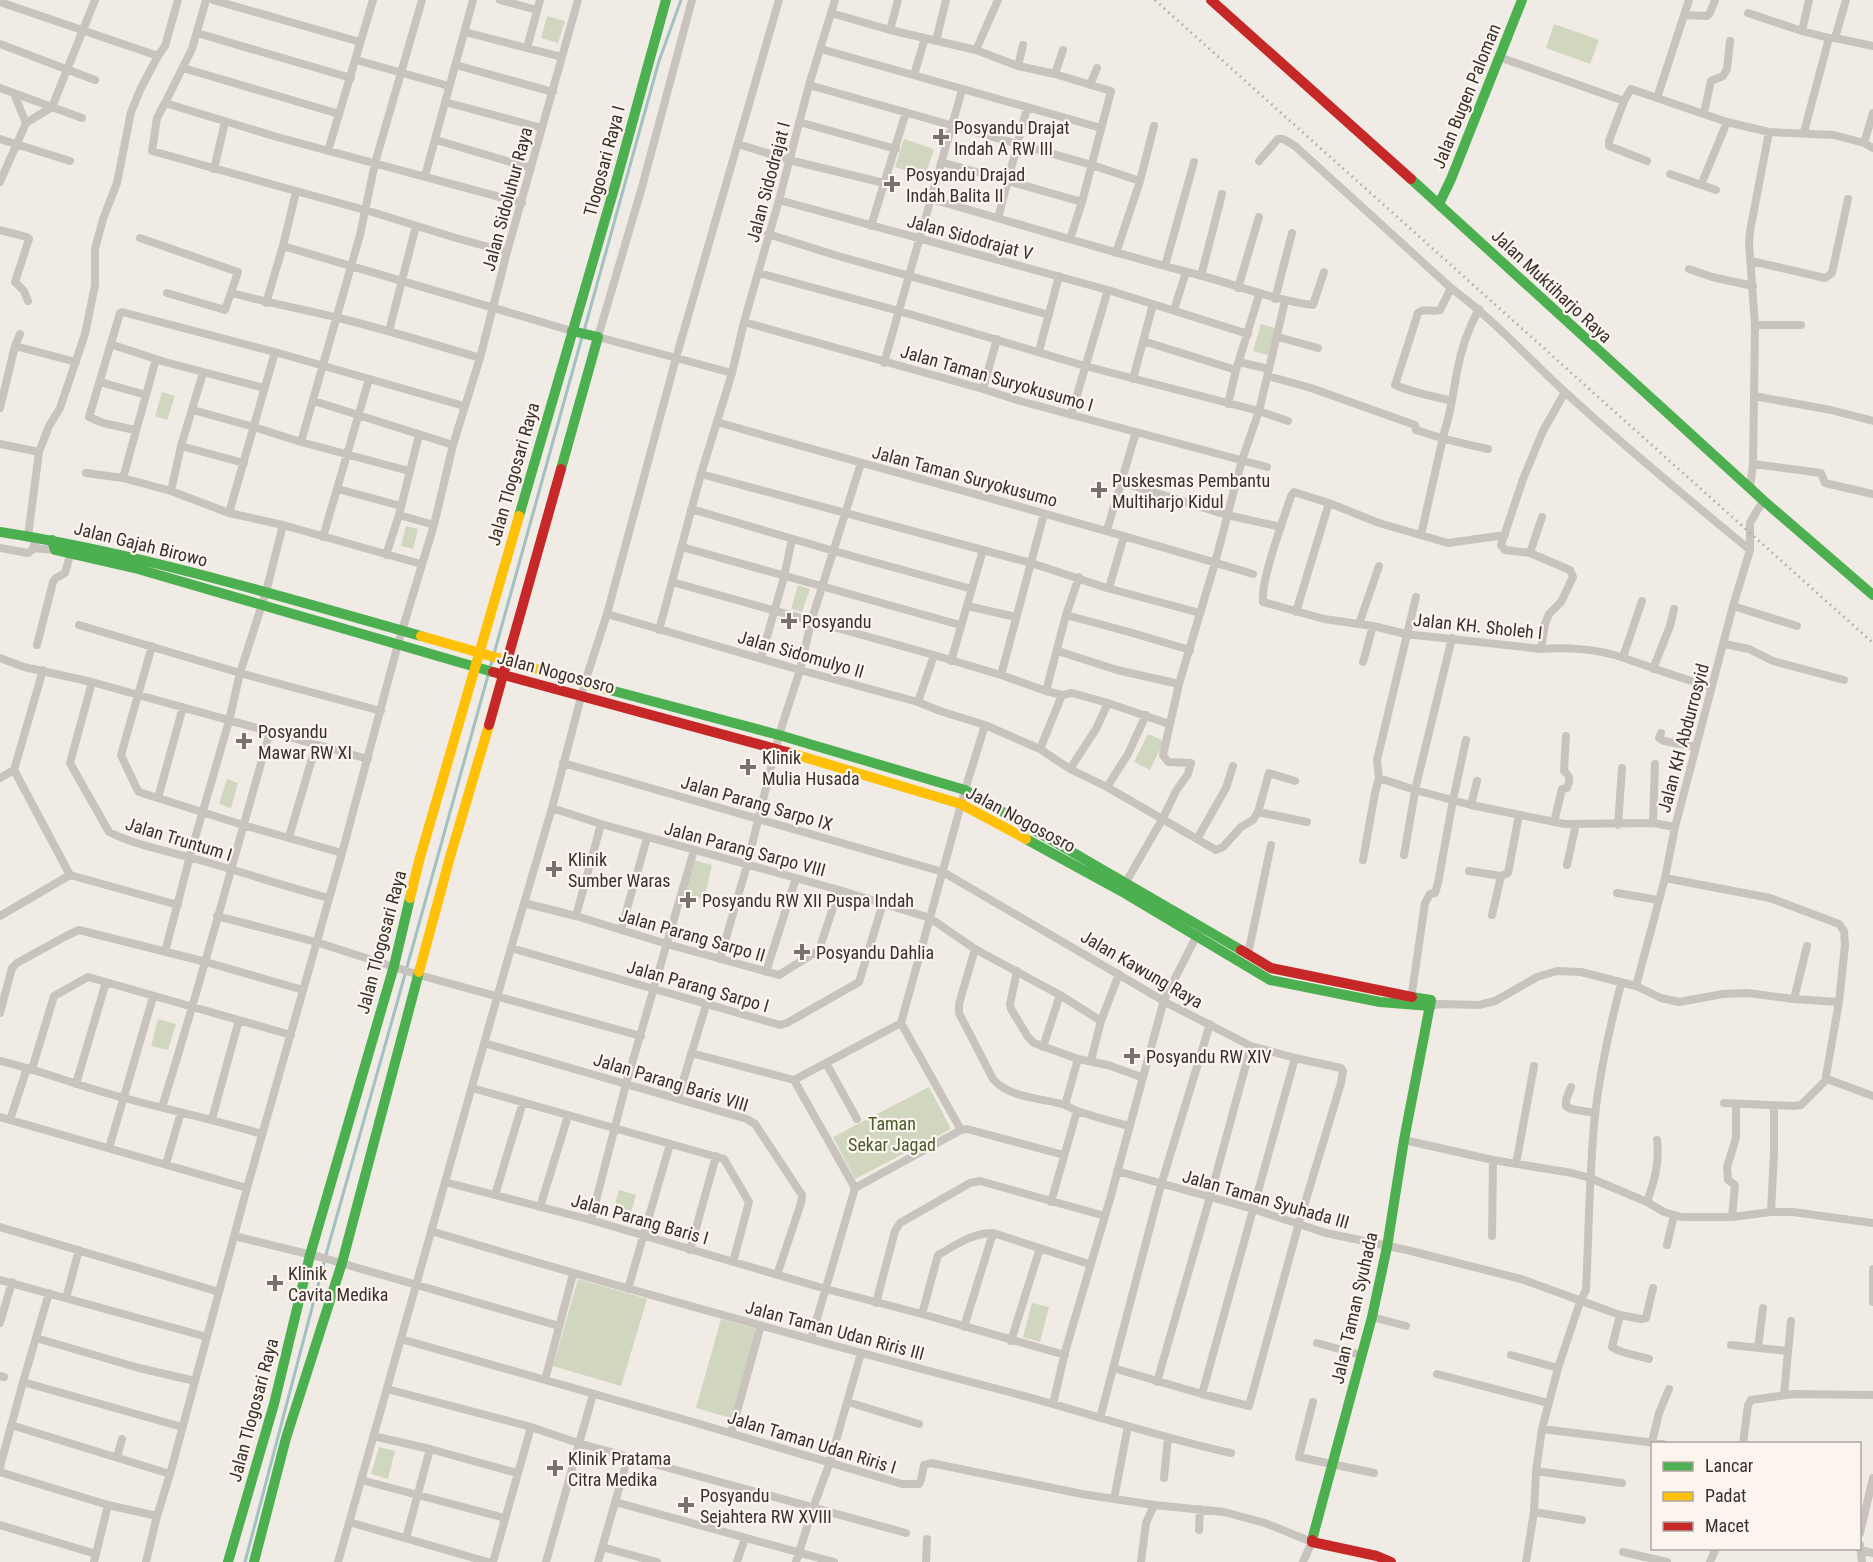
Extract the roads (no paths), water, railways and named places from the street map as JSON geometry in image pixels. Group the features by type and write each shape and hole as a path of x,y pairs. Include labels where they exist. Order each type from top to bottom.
{"street":[{"path":"0,182 26,123 52,107 95,0"},
{"path":"0,548 23,554 28,553 33,540 39,452 49,426 60,408 90,315 94,292 95,249 103,219 117,183 130,112 165,46 178,0"},
{"path":"206,0 197,33 183,68 157,118 152,151 507,252"},
{"path":"213,0 360,42"},
{"path":"328,151 372,1 362,0"},
{"path":"301,442 337,318 375,163 422,0"},
{"path":"425,176 473,0"},
{"path":"500,0 537,10"},
{"path":"526,48 540,0"},
{"name":"Jalan Sidoluhur Raya","path":"146,1562 247,1188 342,853 398,644 434,525 453,445 480,358 507,252 578,0"},
{"name":"Tlogosari Raya I","path":"574,332 666,0"},
{"path":"254,1562 286,1438 339,1263 500,674 595,336 639,197 692,0"},
{"path":"338,1562 552,808 585,682 607,614 676,358 779,0"},
{"name":"Jalan Sidodrajat I","path":"659,630 691,509 732,373 768,234 780,200 809,85 835,0"},
{"path":"890,30 898,0"},
{"path":"936,41 946,0"},
{"path":"976,50 998,0"},
{"name":"Jalan Muktiharjo Raya","path":"1211,0 1439,204 1764,501 1873,595"},
{"name":"Jalan Bugen Paloman","path":"1439,204 1522,0"},
{"path":"1657,98 1689,0"},
{"path":"1684,15 1707,16 1710,14 1714,0"},
{"path":"1802,31 1809,0"},
{"path":"1804,132 1832,38 1846,0"},
{"path":"0,2 158,56"},
{"path":"831,13 890,30 976,50 1018,66 1109,90 1111,93 1070,239"},
{"path":"1748,13 1802,31 1873,44"},
{"path":"465,32 562,57"},
{"path":"197,33 351,78"},
{"path":"914,75 925,38"},
{"path":"1704,113 1711,81 1723,76 1727,69 1730,41"},
{"path":"0,44 95,80"},
{"path":"1018,66 1023,45"},
{"path":"821,49 1101,128"},
{"path":"1055,74 1063,50"},
{"path":"1499,57 1624,101"},
{"path":"356,60 449,86"},
{"path":"456,65 553,92"},
{"path":"183,68 339,114"},
{"path":"1090,85 1096,68"},
{"path":"809,85 1092,165 1140,181"},
{"path":"0,88 82,118"},
{"path":"1647,160 1609,146 1624,101 1629,90 1633,89 1727,122 1769,132 1834,135 1864,143 1873,148"},
{"path":"884,363 962,90"},
{"path":"14,94 26,123"},
{"path":"445,102 542,128"},
{"path":"165,104 522,203"},
{"path":"998,218 1027,108"},
{"path":"871,226 906,112"},
{"path":"1864,143 1873,113"},
{"path":"214,168 225,122"},
{"path":"799,122 896,149"},
{"path":"1701,185 1727,122"},
{"path":"1116,253 1140,181 1154,126"},
{"path":"1750,488 1753,464 1755,325 1750,231 1769,132"},
{"path":"0,139 70,161"},
{"path":"1259,160 1278,139 1295,146 1451,288 1479,309 1565,392 1750,550"},
{"path":"436,140 531,168"},
{"path":"738,144 789,160 884,183"},
{"path":"941,162 1082,202"},
{"path":"1165,266 1194,162"},
{"path":"1670,174 1716,190"},
{"path":"266,303 296,192"},
{"path":"1201,276 1222,194"},
{"path":"931,199 1285,301 1314,304 1324,272"},
{"path":"1751,261 1825,278 1829,276 1832,273 1848,199"},
{"name":"Jalan Sidodrajat V","path":"780,200 1108,290 1248,334"},
{"path":"1238,288 1259,217"},
{"path":"389,331 416,226"},
{"path":"0,230 27,237 29,240 15,282 24,291 28,301"},
{"path":"1275,298 1293,233"},
{"path":"768,234 1049,315"},
{"path":"140,238 237,271 238,274 227,309 223,310 167,293"},
{"path":"283,246 574,332 732,373"},
{"path":"1689,269 1712,277 1753,286"},
{"path":"1174,310 1186,272"},
{"path":"759,273 899,311 1085,366 1259,411 1288,421"},
{"path":"1039,351 1059,276"},
{"path":"1451,288 1440,310 1426,309 1418,314 1395,385 1423,395 1452,401"},
{"path":"1071,415 1108,290"},
{"path":"232,293 389,331 480,358"},
{"path":"1228,404 1259,295"},
{"path":"1126,882 1176,791 1188,774 1191,764 1168,762 1163,755 1169,724 1242,460 1259,411 1285,301"},
{"path":"1133,379 1152,304"},
{"path":"1421,535 1450,417 1463,346 1479,309"},
{"path":"135,430 102,423 89,417 122,312 275,352 464,406"},
{"name":"Jalan Taman Suryokusumo I","path":"744,322 1071,415 1268,467"},
{"path":"1755,325 1801,325"},
{"name":"Jalan Tlogosari Raya","path":"228,1562 396,967 419,861 574,332"},
{"path":"0,408 20,334"},
{"path":"1278,337 1318,348"},
{"path":"983,389 997,339"},
{"path":"1143,341 1236,370"},
{"path":"111,342 113,345 156,359 264,388"},
{"path":"15,346 75,362"},
{"path":"229,513 275,352"},
{"path":"123,478 156,359"},
{"path":"1239,362 1415,425 1416,430 1488,449"},
{"path":"171,490 181,446 203,373"},
{"path":"324,537 369,379"},
{"path":"100,382 146,395"},
{"path":"1541,649 1549,614 1561,602 1573,577 1570,570 1530,553 1505,550 1501,545 1535,450 1565,392"},
{"path":"1754,396 1831,410 1873,422"},
{"path":"314,401 453,445"},
{"path":"193,410 409,471"},
{"name":"Jalan Taman Suryokusumo","path":"717,422 1107,530 1252,574"},
{"path":"1107,530 1136,432"},
{"path":"386,555 399,515 419,435"},
{"path":"0,444 39,452"},
{"path":"181,446 244,463"},
{"path":"720,958 747,865 779,735 800,670 822,586 861,463"},
{"path":"1753,464 1821,473 1825,483 1873,495"},
{"path":"86,473 123,478 171,490 229,513 283,525 421,564"},
{"path":"701,474 1031,563 1109,588 1200,613"},
{"path":"1121,482 1227,515 1281,527 1294,492 1379,523 1448,543 1505,535"},
{"path":"338,489 401,506"},
{"name":"Jalan KH Abdurrosyid","path":"1639,988 1675,826 1750,550 1750,524 1764,501"},
{"path":"1296,612 1329,503"},
{"path":"691,509 972,589"},
{"path":"1001,675 1044,514"},
{"path":"399,515 434,525"},
{"path":"1530,553 1542,517"},
{"path":"165,952 229,721 240,673 266,592 283,525"},
{"name":"Jalan KH. Sholeh I","path":"1281,527 1266,578 1263,602 1324,619 1373,626 1406,634 1541,649 1563,647 1623,657 1679,678 1712,687"},
{"path":"0,532 53,545"},
{"path":"1109,588 1124,536"},
{"path":"761,658 784,577 792,539"},
{"name":"Jalan Gajah Birowo","path":"53,545 197,580 266,592 480,653"},
{"name":"Jalan Gajah Birowo","path":"53,545 70,555 105,557"},
{"path":"682,547 960,626"},
{"path":"951,661 983,550"},
{"path":"37,645 54,582 56,578 65,573 70,555"},
{"path":"1359,624 1379,566"},
{"path":"1046,691 1066,615 1079,577"},
{"name":"Jalan Gajah Birowo","path":"197,580 262,604 476,667"},
{"path":"672,582 934,655 1046,691 1062,695 1071,693 1108,703 1169,724"},
{"path":"1363,860 1379,778 1377,760 1416,597"},
{"path":"1623,657 1642,601"},
{"path":"966,606 1016,617"},
{"path":"1733,606 1797,626"},
{"path":"1653,669 1670,626 1674,609"},
{"name":"Jalan Sidomulyo II","path":"607,614 918,702 985,725 1040,749 1070,769 1107,787 1216,849 1223,847 1241,828 1253,820 1258,812"},
{"path":"1066,615 1190,650"},
{"path":"79,625 240,673 381,711"},
{"path":"1363,662 1373,626"},
{"path":"1404,855 1415,790 1452,638"},
{"path":"1725,644 1749,649 1773,661 1844,680"},
{"path":"152,646 121,759 139,792 342,853"},
{"path":"1058,651 1117,670 1179,684"},
{"name":"Jalan Nogososro","path":"480,653 779,735 965,790 1126,882 1270,980 1433,1003"},
{"path":"918,702 934,655"},
{"path":"0,658 24,667 138,694 368,759"},
{"name":"Jalan Nogososro","path":"476,667 776,749 961,804 1120,891 1199,932 1248,954 1271,968 1353,992"},
{"path":"0,778 14,770 43,670"},
{"name":"Jalan Truntum I","path":"92,682 70,760 71,766 109,832 160,850 329,898"},
{"path":"1040,749 1062,695"},
{"path":"1070,769 1096,729 1108,703"},
{"path":"158,798 183,707"},
{"path":"1107,787 1128,753 1146,715"},
{"path":"961,1130 901,1023 985,725"},
{"path":"162,1107 194,1007 217,916 270,732"},
{"path":"1661,732 1659,738 1664,741 1696,747"},
{"path":"1554,822 1563,789 1567,788 1570,780 1569,775 1564,771 1566,736"},
{"path":"1411,1000 1425,903 1430,894 1435,893 1438,883 1466,740"},
{"path":"289,837 316,745"},
{"name":"Jalan Parang Sarpo IX","path":"563,763 943,872"},
{"path":"1653,823 1655,764"},
{"path":"1197,839 1226,788 1233,766"},
{"path":"1618,825 1622,768"},
{"path":"14,770 70,875"},
{"path":"1295,781 1269,773 1258,812 1307,822"},
{"path":"1379,778 1471,805 1554,822 1618,825 1653,823 1675,826"},
{"path":"1471,805 1477,782"},
{"name":"Jalan Parang Sarpo VIII","path":"552,808 647,838 839,890 930,918 975,950 1060,995 1101,1021"},
{"path":"1469,871 1501,876 1508,873 1519,815"},
{"path":"576,916 601,824"},
{"path":"1567,865 1576,824"},
{"path":"621,930 647,838"},
{"path":"1248,954 1271,845"},
{"path":"591,1220 626,1084 694,850"},
{"name":"Jalan Kawung Raya","path":"943,872 1164,1000 1251,1046 1343,1071 1305,1225"},
{"path":"0,916 70,875 178,905"},
{"path":"1492,915 1501,876"},
{"path":"766,972 796,878"},
{"path":"1665,878 1770,898 1839,924 1844,931 1845,945 1839,1002 1828,1054 1827,1079 1801,1105 1724,1103"},
{"name":"Jalan Parang Sarpo II","path":"524,903 776,975 782,974 819,950 839,890"},
{"path":"1617,893 1658,900"},
{"name":"Jalan Parang Sarpo I","path":"511,948 780,1025 856,984 860,979 883,903"},
{"path":"217,916 316,942 418,974 641,1036"},
{"path":"0,1013 12,968 17,963 76,931 82,930 303,990"},
{"path":"1053,1404 1089,1264 1105,1216 1164,1000 1199,932"},
{"path":"1794,999 1807,946"},
{"path":"975,950 959,1004 959,1013 993,1079 1003,1089 1065,1105 1077,1111 1129,1126"},
{"path":"1017,971 1010,1004 1030,1041 1078,1059 1090,1060 1142,1077"},
{"path":"1433,1003 1479,1005 1487,1003 1512,993 1537,977 1557,971 1581,972 1679,1002 1723,994 1747,993 1839,1002"},
{"path":"1090,1060 1101,1021 1119,974"},
{"path":"32,1069 54,996 88,977 291,1035"},
{"path":"76,1084 106,982"},
{"path":"1526,1562 1534,1512 1536,1471 1542,1429 1558,1368 1586,1290 1595,1113 1610,1026 1622,984"},
{"path":"1043,1047 1060,995"},
{"path":"109,1148 153,997"},
{"name":"Jalan Taman Syuhada","path":"1312,1542 1372,1317 1387,1247 1404,1140 1433,1003"},
{"path":"678,1098 706,1005"},
{"path":"212,1119 238,1020"},
{"path":"691,1053 794,1080 901,1023"},
{"path":"1100,1418 1161,1185 1210,1024"},
{"name":"Jalan Parang Baris VIII","path":"484,1043 678,1098 747,1119 755,1124 802,1195 777,1275"},
{"path":"1157,1382 1251,1046"},
{"path":"1202,1394 1295,1058"},
{"path":"1065,1105 1078,1059"},
{"path":"0,1061 123,1098 212,1119 262,1134"},
{"path":"826,1063 857,1119"},
{"path":"1516,1164 1534,1066"},
{"path":"10,1120 26,1071 32,1069"},
{"path":"1827,1079 1873,1096"},
{"path":"794,1080 855,1188"},
{"path":"1571,1087 1566,1106 1595,1113"},
{"path":"472,1088 724,1159 749,1202 733,1262"},
{"path":"495,1195 523,1102"},
{"path":"1732,1216 1735,1185 1728,1180 1727,1167 1736,1138 1736,1104"},
{"path":"1771,1212 1774,1106"},
{"path":"1051,1202 1077,1111"},
{"path":"166,1164 181,1112"},
{"path":"540,1207 568,1116"},
{"path":"0,1117 247,1188"},
{"path":"812,1339 855,1188 961,1130 967,1129 1064,1155"},
{"path":"1404,1140 1590,1178 1647,1202 1664,1212 1681,1217 1793,1212 1873,1223"},
{"path":"1647,1202 1659,1157 1657,1140"},
{"path":"628,1289 670,1144"},
{"path":"690,1250 716,1156"},
{"path":"1492,1236 1493,1160"},
{"name":"Jalan Taman Syuhada III","path":"1117,1171 1253,1209 1326,1233 1407,1250 1521,1280 1620,1315 1646,1318 1653,1288"},
{"path":"876,1303 900,1223 970,1183 980,1181 1105,1216"},
{"name":"Jalan Parang Baris I","path":"445,1182 591,1220 826,1289 1065,1355"},
{"path":"1667,1245 1674,1215"},
{"path":"1113,1368 1250,1406 1305,1225"},
{"path":"0,1227 219,1292"},
{"name":"Jalan Taman Udan Riris III","path":"431,1231 573,1274 1053,1404 1168,1438 1231,1453"},
{"path":"922,1314 938,1255 982,1233 993,1233 1089,1264"},
{"path":"963,1327 993,1233"},
{"path":"234,1236 315,1256 559,1326"},
{"path":"1011,1341 1040,1248"},
{"path":"66,1299 80,1250"},
{"path":"1873,1271 1873,1302"},
{"path":"545,1380 573,1274"},
{"path":"0,1280 207,1336"},
{"path":"0,1323 12,1282"},
{"path":"0,1467 22,1382 49,1293"},
{"path":"1758,1348 1763,1308"},
{"path":"1620,1315 1612,1347 1649,1359"},
{"path":"1372,1317 1406,1326"},
{"path":"1784,1394 1791,1321"},
{"path":"731,1433 761,1325"},
{"path":"36,1338 139,1368 195,1381"},
{"name":"Jalan Taman Udan Riris I","path":"401,1339 902,1484 914,1484 921,1480 924,1465 931,1464 1082,1494 1154,1505 1224,1512 1265,1523 1312,1542"},
{"path":"1317,1343 1361,1355"},
{"path":"1731,1345 1787,1351"},
{"path":"796,1562 830,1462 861,1353"},
{"path":"1511,1355 1558,1368"},
{"path":"1437,1374 1548,1402"},
{"path":"22,1382 182,1427"},
{"path":"387,1389 531,1427 578,1443 906,1533"},
{"path":"1542,1429 1652,1442 1659,1413 1669,1389"},
{"path":"546,1562 593,1394"},
{"path":"1743,1442 1749,1403 1756,1399 1784,1394 1873,1395"},
{"path":"848,1402 919,1424"},
{"path":"1313,1402 1299,1457 1374,1473"},
{"path":"11,1425 170,1474"},
{"path":"1114,1499 1128,1426"},
{"path":"493,1562 531,1427"},
{"path":"373,1436 517,1473"},
{"path":"1164,1478 1168,1438"},
{"path":"117,1457 122,1440"},
{"path":"406,1538 430,1449"},
{"path":"598,1562 628,1456"},
{"path":"1536,1471 1622,1483"},
{"path":"0,1472 108,1505 157,1516"},
{"path":"1861,1529 1873,1478"},
{"path":"361,1480 505,1518"},
{"path":"615,1502 834,1562"},
{"path":"0,1525 95,1558 108,1505"},
{"path":"1141,1562 1146,1523 1154,1505"},
{"path":"1199,1530 1200,1509"},
{"path":"1534,1512 1582,1520"},
{"path":"349,1522 488,1562"},
{"path":"737,1562 745,1538"},
{"path":"926,1562 927,1539"},
{"path":"1303,1562 1312,1542 1390,1562"},
{"path":"602,1547 657,1562"},
{"path":"1623,1552 1667,1562"}],"waterway":[{"path":"584,331 659,61 681,0"},
{"path":"245,1562 327,1251 582,337"}],"railway":[{"path":"1155,0 1873,643"}],"place":[{"name":"Posyandu Drajat Indah A RW III","path":"941,137"},
{"name":"Posyandu Drajad Indah Balita II","path":"892,184"},
{"name":"Puskesmas Pembantu Multiharjo Kidul","path":"1099,490"},
{"name":"Posyandu","path":"789,621"},
{"name":"Posyandu Mawar RW XI","path":"244,741"},
{"name":"Klinik Mulia Husada","path":"748,767"},
{"name":"Klinik Sumber Waras","path":"554,869"},
{"name":"Posyandu RW XII Puspa Indah","path":"688,900"},
{"name":"Posyandu Dahlia","path":"802,952"},
{"name":"Posyandu RW XIV","path":"1132,1056"},
{"name":"Klinik Cavita Medika","path":"275,1283"},
{"name":"Klinik Pratama Citra Medika","path":"555,1468"},
{"name":"Posyandu Sejahtera RW XVIII","path":"686,1505"}],"park label":[{"name":"Taman Sekar Jagad","path":"892,1133"}]}
